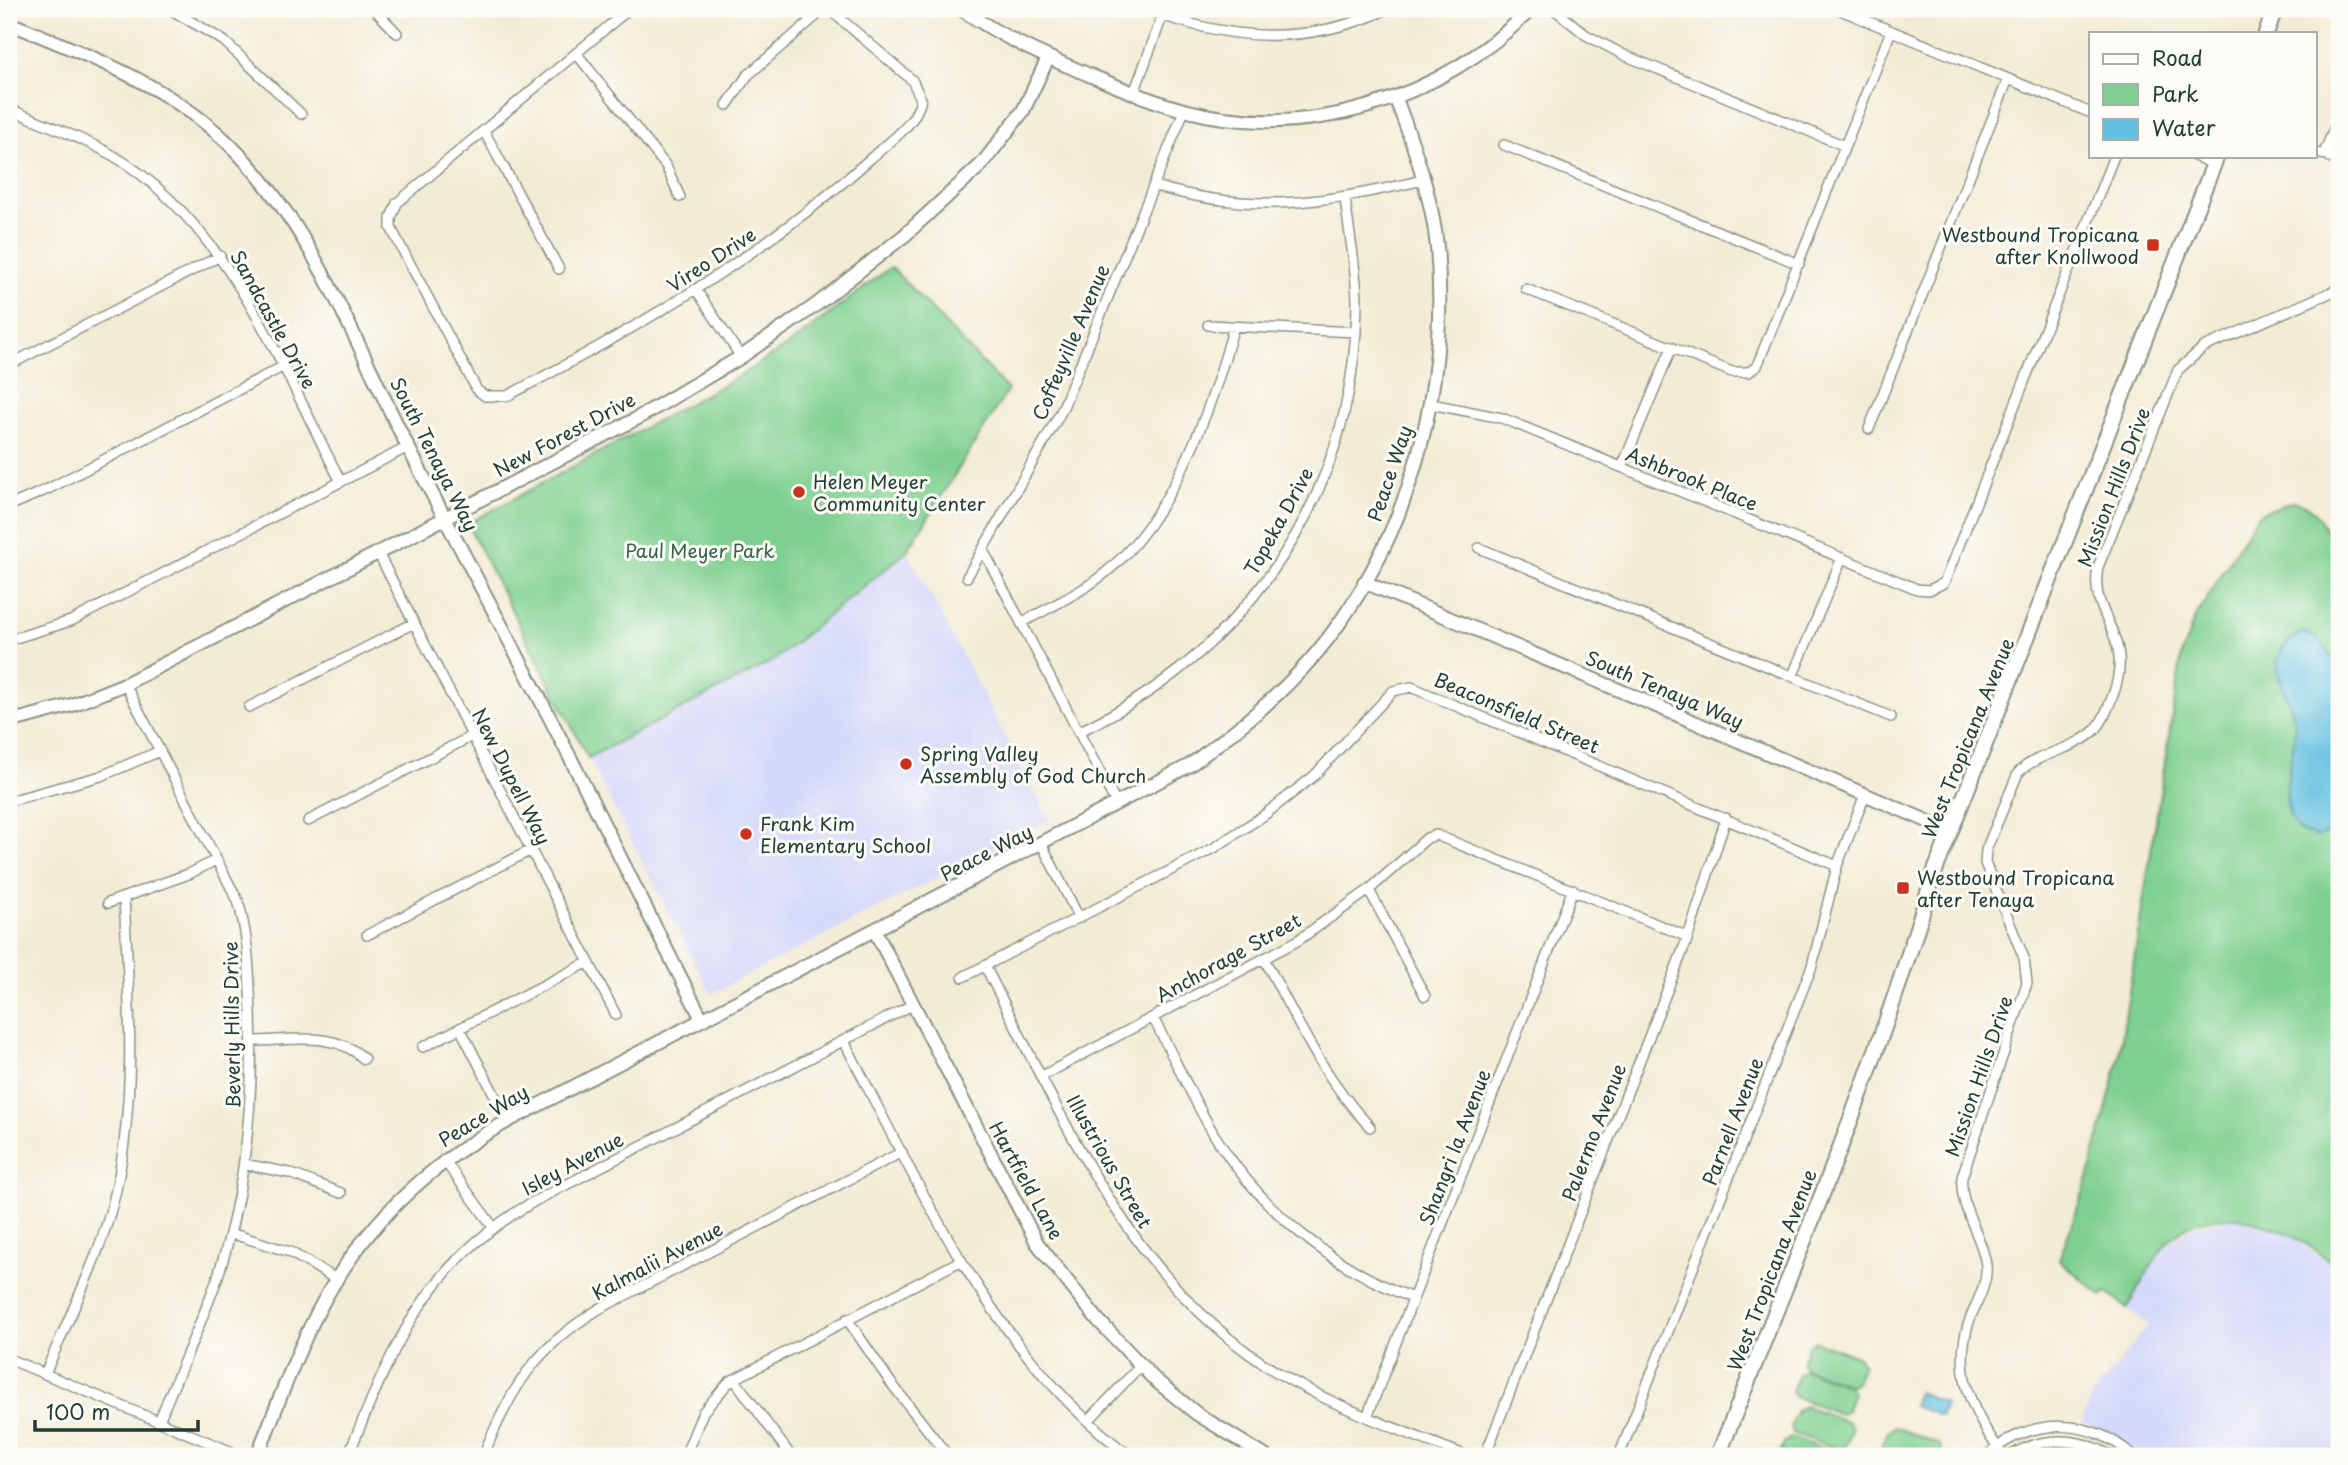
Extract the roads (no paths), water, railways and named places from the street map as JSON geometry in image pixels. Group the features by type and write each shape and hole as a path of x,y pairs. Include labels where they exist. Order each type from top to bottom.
{"main road":[{"path":"2266,32 2275,9"},
{"name":"West Tropicana Avenue","path":"1718,1456 1877,1051 1900,988 1933,876 2216,160"}],"street":[{"path":"170,9 224,41 301,114"},
{"path":"374,9 397,33"},
{"path":"559,269 484,131 629,9"},
{"path":"727,105 747,76 827,9"},
{"name":"Vireo Drive","path":"484,131 397,203 391,218 391,228 477,390 485,396 507,396 625,334 765,246 840,186 912,121 921,100 912,80 827,9"},
{"path":"961,9 1003,38 1134,93 1184,111 1257,121 1324,117 1358,111 1396,99 1467,62 1508,32 1531,9"},
{"path":"1144,9 1164,12 1209,29 1267,37 1288,37 1352,25 1388,9"},
{"path":"1554,9 1586,35 1624,55 1845,146"},
{"path":"1838,9 2089,112"},
{"path":"1134,93 1164,12"},
{"name":"South Tenaya Way","path":"9,23 142,81 181,106 226,141 262,179 297,227 323,271 408,447 702,1020"},
{"path":"1526,289 1732,372 1749,372 1757,366 1891,31"},
{"path":"576,53 666,166 680,197"},
{"name":"New Forest Drive","path":"9,722 72,705 125,684 636,419 741,357 816,305 905,235 982,164 1023,111 1048,58"},
{"path":"1869,429 2008,79"},
{"name":"Peace Way","path":"257,1456 312,1324 336,1279 379,1224 444,1160 508,1121 1042,845 1190,765 1255,716 1330,636 1364,582 1407,492 1431,404 1439,310 1437,245 1418,155 1396,99"},
{"path":"9,130 13,111"},
{"name":"Sandcastle Drive","path":"13,111 108,153 171,199 220,256 282,367 341,482"},
{"name":"Coffeyville Avenue","path":"967,577 1061,412 1184,111"},
{"path":"2339,116 2319,153 2339,164"},
{"path":"1504,145 1799,264"},
{"name":"Ashbrook Place","path":"1431,404 1502,418 1917,589 1938,588 1944,583 2113,158"},
{"path":"1154,186 1184,195 1237,203 1297,203 1345,199 1423,180"},
{"name":"Topeka Drive","path":"1078,732 1163,684 1206,650 1273,572 1319,491 1338,437 1351,381 1357,302 1345,199"},
{"path":"9,365 220,256"},
{"name":"Mission Hills Drive","path":"2004,1456 1975,1409 1962,1362 1964,1336 1984,1285 1986,1269 1963,1201 1961,1184 2020,1014 2028,975 2024,958 1987,874 1986,850 2018,773 2028,764 2089,735 2107,711 2119,678 2121,655 2098,597 2098,567 2178,370 2204,347 2339,289"},
{"path":"697,291 741,357"},
{"path":"1208,325 1355,332"},
{"path":"1021,623 1095,581 1121,558 1149,522 1196,441 1220,378 1234,326"},
{"path":"1622,467 1672,347"},
{"path":"9,506 50,488 282,367"},
{"path":"9,640 71,621 408,447"},
{"path":"1479,548 1891,717"},
{"path":"983,550 1117,805"},
{"name":"New Dupell Way","path":"378,553 616,1015"},
{"path":"1793,675 1842,558"},
{"name":"South Tenaya Way","path":"1364,582 1951,831"},
{"path":"250,707 414,623"},
{"name":"Beverly Hills Drive","path":"125,684 238,901 248,932 252,1103 244,1164 230,1233 216,1280 159,1421"},
{"name":"Beaconsfield Street","path":"963,977 1214,848 1263,816 1314,776 1393,691 1403,687 1411,687 1837,866"},
{"path":"308,821 472,736"},
{"path":"9,800 101,776 160,751"},
{"name":"Parnell Avenue","path":"1619,1456 1812,966 1837,866 1865,795"},
{"name":"Palermo Avenue","path":"1485,1456 1688,937 1726,818"},
{"name":"Anchorage Street","path":"1042,1076 1265,960 1369,890 1427,838 1436,835 1688,937"},
{"path":"1042,845 1079,918"},
{"path":"367,935 531,850"},
{"path":"108,904 216,860"},
{"name":"Shangri la Avenue","path":"1367,1417 1573,889"},
{"path":"1369,890 1425,996"},
{"path":"45,1374 102,1236 115,1192 126,1136 131,1055 124,898"},
{"name":"Hartfield Lane","path":"875,931 1037,1243 1098,1320 1141,1365 1197,1414 1265,1456"},
{"path":"1265,960 1320,1065 1349,1105 1370,1127"},
{"path":"423,1048 589,962"},
{"name":"Illustrious Street","path":"985,966 1086,1162 1128,1230 1181,1294 1264,1364 1292,1381 1367,1417 1467,1456"},
{"name":"Isley Avenue","path":"348,1456 387,1361 412,1315 450,1267 494,1227 533,1202 912,1004"},
{"path":"1153,1018 1214,1134 1232,1161 1287,1223 1346,1267 1413,1298"},
{"path":"460,1028 508,1121"},
{"path":"252,1041 336,1040 352,1046 364,1059"},
{"path":"844,1041 960,1261 1062,1395 1130,1456"},
{"name":"Kalmalii Avenue","path":"483,1456 507,1400 521,1378 538,1356 569,1329 599,1310 902,1152"},
{"path":"444,1160 494,1227"},
{"path":"244,1164 289,1173 341,1193"},
{"path":"230,1233 290,1252 336,1279"},
{"path":"685,1456 709,1403 734,1379 960,1261"},
{"path":"847,1319 891,1383 948,1456"},
{"path":"9,1359 232,1452"},
{"path":"1089,1420 1141,1365"},
{"path":"734,1379 791,1456"},
{"path":"1987,1456 1997,1447 2035,1429 2072,1426 2109,1438 2133,1456"},
{"path":"2010,1456 2038,1443 2060,1440 2081,1443 2110,1456"}],"water":[{"path":"2303,632 2319,639 2339,666 2339,814 2333,829 2318,837 2299,830 2288,807 2288,780 2295,726 2277,667 2279,654 2284,646"},
{"path":"1918,1392 1945,1403 1941,1416 1913,1406"}],"place":[{"name":"Westbound Tropicana after Knollwood","path":"2153,245"},
{"name":"Helen Meyer Community Center","path":"799,492"},
{"name":"Spring Valley Assembly of God Church","path":"906,764"},
{"name":"Frank Kim Elementary School","path":"746,834"},
{"name":"Westbound Tropicana after Tenaya","path":"1903,888"}],"park label":[{"name":"Paul Meyer Park","path":"700,550"}]}
